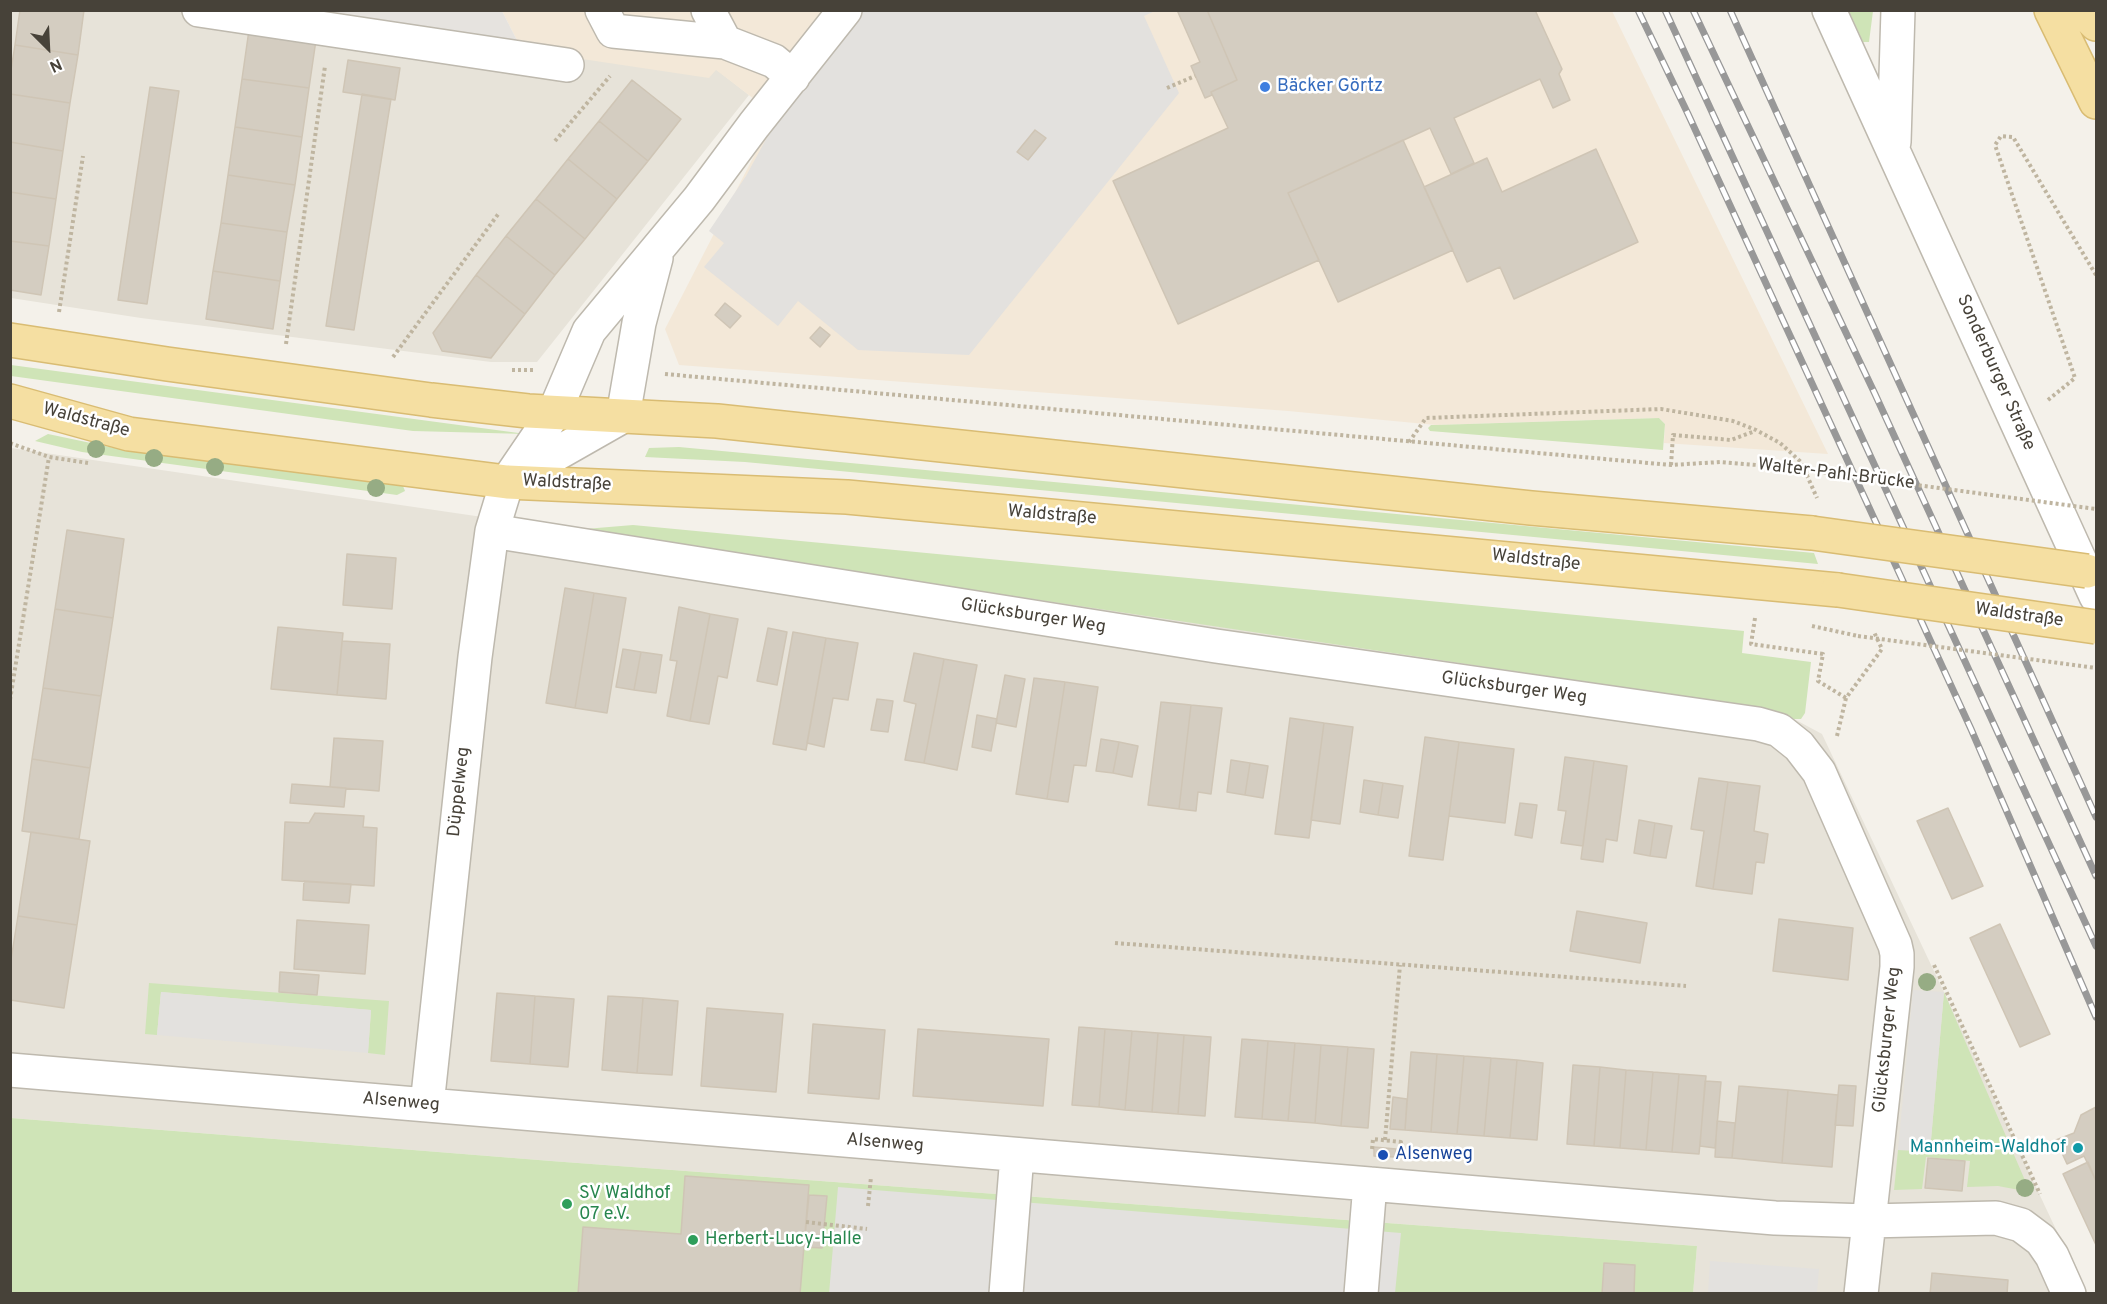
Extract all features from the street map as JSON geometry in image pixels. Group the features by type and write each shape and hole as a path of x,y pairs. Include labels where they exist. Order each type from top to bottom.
{"main road":[{"path":"2051,10 2097,102"},
{"path":"2082,10 2097,24"},
{"path":"10,340 408,397 554,413 717,421 1520,507 1812,533 2097,572"},
{"name":"Waldstraße","path":"10,401 129,434 507,482 858,498 1838,590 2097,627"}],"street":[{"path":"199,10 567,65"},
{"path":"602,10 613,31 725,42 774,61 793,77"},
{"path":"708,10 725,42"},
{"name":"Sonderburger Straße","path":"1829,10 2097,596"},
{"name":"Sonderburger Straße","path":"1894,150 1898,10"},
{"name":"Düppelweg","path":"427,1105 474,669 492,531 507,482 554,413 589,331 659,248 793,77 831,16"},
{"path":"507,482 623,416 639,323 659,248"},
{"name":"Glücksburger Weg","path":"492,531 1216,646 1758,724 1779,730 1799,746 1819,772 1897,954 1898,968 1861,1293"},
{"name":"Alsenweg","path":"10,1070 1775,1218 1868,1221"},
{"path":"1006,1293 1017,1155"},
{"path":"1361,1293 1370,1184"},
{"path":"1868,1221 1996,1218 2021,1225 2041,1240 2047,1248 2069,1293"}],"path":[{"path":"285,348 330,30"},
{"path":"555,141 610,76"},
{"path":"1167,88 1195,76"},
{"path":"2043,390 2048,400 2075,378 1995,145 2001,136 2013,137 2097,275"},
{"path":"58,316 83,156"},
{"path":"392,360 499,213"},
{"name":"Walter-Pahl-Brücke","path":"868,394 1671,465 1720,462 1782,467 2097,509"},
{"path":"1671,465 1673,435 1731,440 1756,430"},
{"path":"10,700 49,457"},
{"path":"1755,615 1751,644 1823,654 1818,681 1846,698"},
{"path":"1858,636 2097,668"},
{"path":"1115,944 1686,986"},
{"path":"1935,964 2041,1195 2021,1225"},
{"path":"1386,1140 1400,965"},
{"path":"806,1222 867,1229"}],"shaded area":[{"path":"10,11 256,11 716,69 749,95 537,362 491,362 141,318 11,298"},
{"path":"256,11 502,11 522,50"},
{"path":"502,11 1612,11 1828,454 1664,443 1665,424 1659,418 1436,425 1288,411 679,365 665,329 775,115 716,70 709,78 522,50"},
{"path":"862,11 1155,11 1144,16 1179,93 969,355 858,350 798,301 778,326 704,267 724,243 709,231 746,176 783,108"},
{"path":"11,448 906,579 1766,709 1794,719 1822,734 2086,1293 1693,1293 1697,1246 551,1161 11,1118"},
{"path":"1913,990 1944,992 1930,1151 1898,1150"},
{"path":"161,992 371,1010 368,1053 157,1035"},
{"path":"838,1187 1401,1233 1395,1293 829,1294"},
{"path":"1710,1261 1819,1269 1817,1293 1708,1293"}],"green space":[{"path":"1849,11 1873,11 1869,42 1863,42"},
{"path":"11,365 526,434 413,431 11,376"},
{"path":"1659,418 1665,424 1663,450 1430,431 1428,428 1431,425"},
{"path":"48,434 129,451 403,486 405,491 397,495 82,452 35,441"},
{"path":"679,447 1814,553 1818,564 745,462 645,457 649,448"},
{"path":"633,525 1744,631 1742,653 1811,662 1805,713 1801,719 1794,719 1766,709 573,530"},
{"path":"149,983 389,1001 385,1055 368,1053 371,1010 161,992 157,1035 145,1034"},
{"path":"1944,992 2030,1192 1998,1186 1967,1187 1970,1161 1926,1157 1922,1189 1894,1190 1898,1150 1930,1151"},
{"name":"SV Waldhof 07 e.V.","path":"11,1118 551,1161 1697,1246 1693,1294 11,1293"}],"building":[{"path":"20,10 84,10 78,55 15,45"},
{"path":"1177,10 1207,10 1237,80 1211,92 1212,95 1205,98 1191,66 1200,62"},
{"path":"1207,10 1535,10 1562,69 1559,74 1570,100 1553,108 1540,79 1454,118 1474,163 1451,174 1430,128 1288,193 1319,260 1178,324 1113,181 1228,128 1211,92 1237,80"},
{"path":"249,30 316,40 309,88 242,79"},
{"path":"15,45 78,55 70,103 10,94 10,76"},
{"path":"348,60 400,68 395,100 343,92"},
{"path":"242,79 309,88 302,137 235,127"},
{"path":"632,80 681,119 648,161 599,121"},
{"path":"150,87 179,91 147,304 118,300"},
{"path":"10,94 70,103 63,151 10,142"},
{"path":"362,94 391,99 354,330 326,326"},
{"path":"599,121 648,161 617,199 568,159"},
{"path":"235,127 302,137 295,185 228,175"},
{"path":"1035,130 1046,138 1028,160 1017,152"},
{"path":"1403,140 1453,250 1338,302 1288,193"},
{"path":"10,142 63,151 56,199 10,192"},
{"path":"1596,149 1638,242 1514,299 1500,267 1467,282 1424,187 1487,158 1502,192"},
{"path":"568,159 617,199 585,239 536,199"},
{"path":"228,175 295,185 287,232 221,223"},
{"path":"10,192 56,199 49,246 10,241"},
{"path":"536,199 585,239 555,275 506,236"},
{"path":"221,223 287,232 280,281 213,271"},
{"path":"506,236 555,275 525,314 476,275"},
{"path":"10,241 49,246 41,295 10,290"},
{"path":"213,271 280,281 273,329 206,319"},
{"path":"476,275 525,314 491,358 442,351 433,333"},
{"path":"725,303 741,316 730,328 715,315"},
{"path":"820,327 830,335 820,347 810,338"},
{"path":"67,530 124,539 113,618 55,609"},
{"path":"347,554 396,558 392,609 343,605"},
{"path":"565,588 594,593 575,708 546,703"},
{"path":"594,593 626,598 607,713 575,708"},
{"path":"679,607 710,614 690,721 667,716 677,661 670,660"},
{"path":"55,609 113,618 101,696 43,688"},
{"path":"710,614 738,619 727,678 718,676 709,724 690,721"},
{"path":"278,627 343,633 337,695 271,689"},
{"path":"768,628 787,632 777,685 757,681"},
{"path":"793,632 826,638 806,750 773,744"},
{"path":"826,638 858,643 848,700 833,698 824,747 807,743"},
{"path":"342,641 390,644 386,699 337,695"},
{"path":"623,649 641,652 634,690 616,687"},
{"path":"641,652 662,655 656,693 634,690"},
{"path":"914,653 944,659 924,763 905,760 916,704 904,701"},
{"path":"944,659 977,665 957,770 924,763"},
{"path":"1005,675 1025,679 1016,727 996,723"},
{"path":"1034,678 1065,682 1047,799 1016,794"},
{"path":"1065,682 1098,687 1086,766 1074,765 1068,802 1047,799"},
{"path":"43,688 101,696 90,768 32,759"},
{"path":"877,699 893,701 888,732 871,730"},
{"path":"1161,702 1191,705 1179,809 1148,805"},
{"path":"1191,705 1222,708 1211,794 1198,792 1196,811 1179,809"},
{"path":"977,715 997,719 991,751 972,747"},
{"path":"1290,718 1324,723 1309,838 1275,834"},
{"path":"1324,723 1353,727 1340,824 1311,820"},
{"path":"1425,737 1459,742 1443,860 1409,856"},
{"path":"334,738 383,741 379,791 330,787"},
{"path":"1101,739 1119,742 1113,773 1096,771"},
{"path":"1119,742 1138,746 1132,777 1113,773"},
{"path":"1459,742 1514,749 1505,823 1449,816"},
{"path":"1565,757 1594,761 1583,846 1561,843 1566,811 1558,810"},
{"path":"32,759 90,768 79,839 22,831"},
{"path":"1231,760 1250,763 1245,795 1227,792"},
{"path":"1594,761 1627,766 1617,841 1606,839 1603,862 1581,859"},
{"path":"1250,763 1268,766 1263,798 1245,795"},
{"path":"1699,778 1728,782 1713,889 1696,886 1704,831 1691,829"},
{"path":"1364,780 1383,783 1378,815 1360,812"},
{"path":"1728,782 1760,786 1754,831 1768,834 1764,863 1756,862 1752,894 1713,889"},
{"path":"1383,783 1403,786 1398,818 1378,815"},
{"path":"292,784 346,788 344,807 290,803"},
{"path":"1520,803 1537,805 1532,838 1515,835"},
{"path":"1948,808 1983,886 1952,899 1917,821"},
{"path":"315,813 364,816 363,827 377,828 374,886 282,880 285,822 309,823"},
{"path":"1639,820 1655,823 1650,856 1634,853"},
{"path":"1655,823 1672,826 1666,858 1650,856"},
{"path":"31,832 90,841 77,925 18,916"},
{"path":"304,881 351,884 349,903 303,900"},
{"path":"1577,911 1647,923 1640,963 1570,951"},
{"path":"18,916 77,925 64,1008 10,1000 10,966"},
{"path":"1779,919 1853,928 1848,980 1773,971"},
{"path":"297,920 369,925 365,974 294,969"},
{"path":"2000,924 2050,1034 2020,1047 1970,938"},
{"path":"280,972 319,975 317,995 279,992"},
{"path":"497,993 535,996 530,1064 491,1061"},
{"path":"535,996 574,999 568,1067 530,1064"},
{"path":"608,996 643,998 637,1073 602,1070"},
{"path":"643,998 678,1001 672,1075 637,1073"},
{"path":"707,1008 783,1014 776,1092 701,1086"},
{"path":"813,1024 885,1030 879,1099 808,1093"},
{"path":"1079,1027 1105,1029 1099,1107 1072,1105"},
{"path":"918,1029 1049,1039 1043,1106 913,1096"},
{"path":"1105,1029 1132,1031 1125,1110 1099,1107"},
{"path":"1132,1031 1158,1033 1152,1112 1125,1110"},
{"path":"1158,1033 1184,1035 1178,1114 1152,1112"},
{"path":"1184,1035 1211,1037 1205,1116 1178,1114"},
{"path":"1242,1039 1268,1041 1262,1119 1235,1117"},
{"path":"1268,1041 1295,1043 1288,1121 1262,1119"},
{"path":"1295,1043 1321,1045 1315,1123 1288,1121"},
{"path":"1321,1045 1348,1047 1341,1126 1315,1123"},
{"path":"1348,1047 1374,1049 1368,1128 1341,1126"},
{"path":"1411,1052 1437,1054 1431,1132 1405,1130"},
{"path":"1437,1054 1464,1056 1457,1134 1431,1132"},
{"path":"1464,1056 1491,1058 1484,1136 1457,1134"},
{"path":"1491,1058 1517,1060 1510,1138 1484,1136"},
{"path":"1517,1060 1543,1063 1537,1140 1510,1138"},
{"path":"1573,1065 1600,1067 1594,1146 1567,1144"},
{"path":"1600,1067 1626,1070 1620,1148 1594,1146"},
{"path":"1626,1070 1653,1072 1646,1150 1620,1148"},
{"path":"1653,1072 1679,1074 1672,1152 1646,1150"},
{"path":"1679,1074 1706,1076 1699,1154 1672,1152"},
{"path":"1705,1081 1721,1082 1715,1148 1700,1146"},
{"path":"1839,1085 1856,1086 1853,1126 1835,1125"},
{"path":"1739,1086 1788,1090 1782,1163 1732,1158"},
{"path":"1788,1090 1838,1095 1832,1167 1782,1163"},
{"path":"1393,1097 1407,1099 1405,1130 1390,1129"},
{"name":"Mannheim-Waldhof","path":"2096,1107 2096,1181 2084,1156 2067,1164 2056,1140 2074,1133 2081,1115"},
{"path":"1717,1121 1735,1123 1732,1158 1715,1157"},
{"path":"1374,1147 1396,1149 1395,1157 1374,1156"},
{"path":"1928,1158 1965,1161 1962,1191 1925,1188"},
{"path":"2088,1162 2096,1181 2096,1245 2063,1174"},
{"name":"Herbert-Lucy-Halle","path":"685,1176 809,1185 800,1294 578,1294 583,1227 681,1234"},
{"path":"809,1195 827,1196 822,1248 804,1247"},
{"path":"1604,1263 1635,1265 1634,1294 1602,1294"},
{"path":"1932,1273 2008,1280 2007,1294 1930,1294"}],"railway":[{"path":"1638,10 1971,729 2096,1017"},
{"path":"1665,10 2096,946"},
{"path":"1693,10 1875,394 2096,876"},
{"path":"1730,10 2096,817"}],"place":[{"name":"Bäcker Görtz","path":"1265,87"},
{"name":"Mannheim-Waldhof","path":"2078,1148"},
{"name":"Alsenweg","path":"1383,1155"},
{"name":"SV Waldhof 07 e.V.","path":"567,1204"},
{"name":"Herbert-Lucy-Halle","path":"693,1240"}]}
